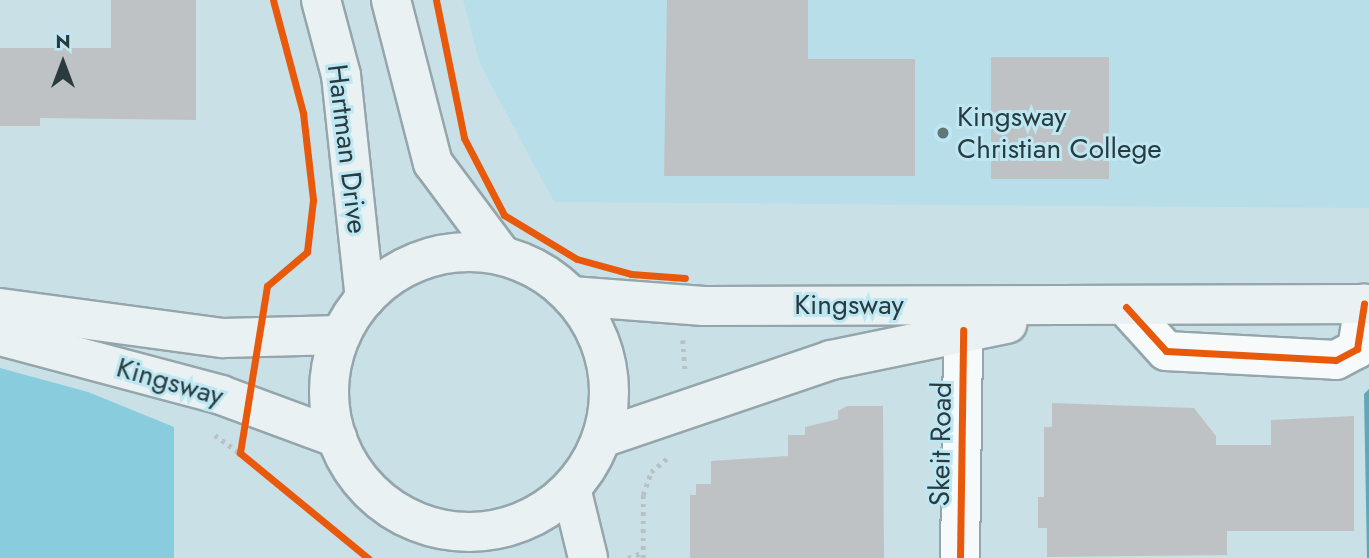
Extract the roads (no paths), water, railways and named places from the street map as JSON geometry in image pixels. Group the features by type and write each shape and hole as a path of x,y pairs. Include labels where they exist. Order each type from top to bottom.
{"main road":[{"name":"Hartman Drive","path":"321,0 341,75 365,299"},
{"path":"391,0 433,163 500,253"},
{"path":"432,528 482,532 507,527 552,505 572,488 602,438 609,374 596,332 572,296 531,267 500,253 450,254 419,262 365,299 341,335 329,386 337,438 373,494 432,528 455,558"},
{"name":"Kingsway","path":"572,296 684,304 1126,307 1367,304"},
{"name":"Kingsway","path":"602,438 831,360 963,330 1126,307"},
{"name":"Kingsway","path":"0,308 223,338 341,335"},
{"name":"Kingsway","path":"0,336 247,405 337,438"},
{"path":"572,488 588,558"}],"street":[{"path":"1126,307 1166,351 1336,360 1357,349 1367,304"},
{"name":"Skeit Road","path":"960,558 963,330"}],"place":[{"name":"Kingsway Christian College","path":"943,133"}]}
